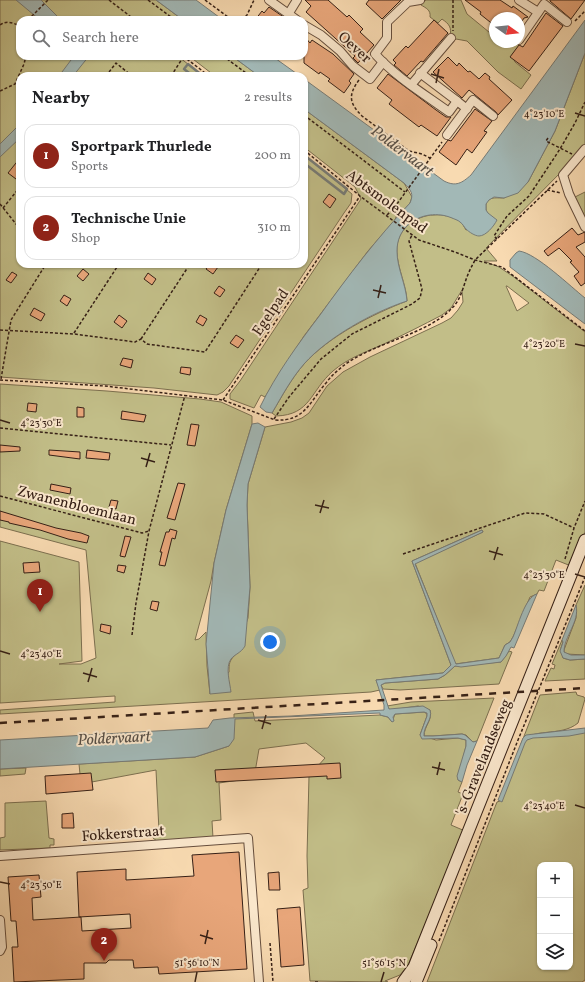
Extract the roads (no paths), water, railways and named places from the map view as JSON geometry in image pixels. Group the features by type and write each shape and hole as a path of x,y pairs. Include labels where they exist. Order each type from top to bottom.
{"main road":[{"name":"'s-Gravelandseweg","path":"403,982 414,967 585,540"},
{"name":"'s-Gravelandseweg","path":"416,982 585,558"}],"street":[{"path":"270,0 292,16"},
{"path":"289,13 297,0"},
{"path":"420,0 408,2 387,22 387,38 375,54 411,85 449,112 457,101"},
{"path":"519,0 538,12"},
{"path":"525,31 544,4 567,22"},
{"name":"Oever","path":"308,27 321,35 340,51 353,66 370,78 383,62"},
{"path":"411,85 451,38"},
{"path":"420,73 467,109"},
{"path":"447,135 474,100 493,116"},
{"path":"585,149 563,175 569,194 585,227"},
{"name":"Fokkerstraat","path":"0,856 248,838 259,982"},
{"path":"0,920 2,947 0,951"}],"water":[{"path":"16,0 41,0 57,16 35,16"},
{"path":"156,0 196,0 218,16 178,16"},
{"path":"585,20 585,53 555,131 528,182 518,193 504,198 494,197 486,204 486,210 488,213 497,220 492,228 482,236 477,236 466,229 457,220 441,215 424,216 409,224 400,236 397,251 398,264 407,301 352,326 325,344 299,370 272,413 266,412 260,407 273,383 304,337 363,258 410,203 412,197 410,190 404,183 308,112 308,82 444,181 455,184 465,180 471,175"},
{"path":"71,60 86,60 76,72 62,72"},
{"path":"237,60 278,60 294,72 254,72"},
{"path":"16,128 16,142 0,157 0,144"},
{"path":"519,251 526,253 544,264 585,298 585,324 510,267 510,260"},
{"path":"258,423 265,427 248,484 247,505 250,587 245,646 229,662 228,671 231,692 210,694 206,644 214,563 226,510 252,424"},
{"name":"Poldervaart","path":"482,530 483,532 415,564 456,664 499,658 505,645 510,642 513,637 525,606 533,596 537,594 514,648 511,647 501,662 461,667 455,666 438,679 385,683 381,685 389,709 423,706 430,710 431,714 424,732 424,736 462,734 473,742 477,741 462,782 458,780 457,776 466,746 466,740 458,738 422,739 420,735 427,716 427,713 424,712 395,714 393,717 394,721 392,722 388,717 380,715 380,713 235,719 234,739 229,746 195,757 0,769 0,740 208,728 213,720 230,718 384,710 384,705 376,680 443,673 451,665 412,561"},
{"path":"576,605 576,617 566,640 564,652 571,655 585,655 585,659 570,660 563,658 560,651 563,642 562,640"},
{"path":"585,728 585,733 569,736 533,738 527,740 502,802 498,800 523,738 526,735"}],"waterway":[{"path":"188,72 184,69 188,64 198,72"},
{"path":"308,158 347,189 344,194 308,166"}],"railway":[{"path":"0,723 585,688"}],"place":[{"name":"Sportpark Thurlede","path":"40,612"},
{"name":"Technische Unie","path":"104,961"}]}
